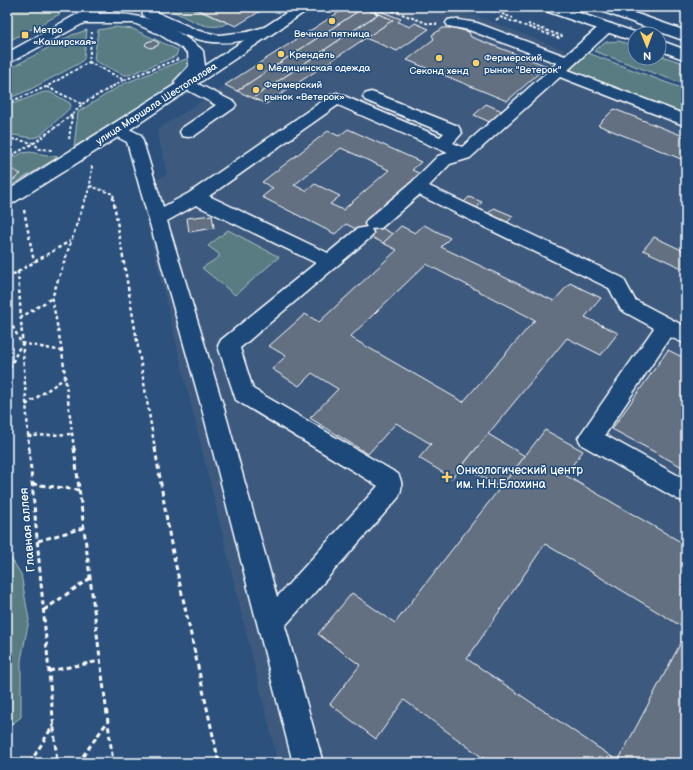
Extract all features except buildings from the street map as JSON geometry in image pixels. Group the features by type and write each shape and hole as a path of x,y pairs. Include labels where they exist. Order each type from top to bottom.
{"main road":[{"path":"7,59 79,19 104,7"},
{"path":"146,7 149,14 201,38 223,40 244,37 268,30"},
{"name":"улица Маршала Шестопалова","path":"7,199 70,154 117,130 305,7"},
{"path":"548,7 627,34"},
{"path":"603,7 686,36"},
{"path":"79,19 118,18 138,20 186,43 195,52 197,67 180,88 228,105 188,132"},
{"path":"453,23 472,26 686,121"},
{"path":"200,367 229,346 331,262 417,187 444,160 464,154 607,27"},
{"path":"667,48 686,55"},
{"path":"157,220 195,197 337,98 464,154"},
{"path":"117,130 135,139 157,220 212,405 308,763"},
{"path":"417,187 616,283 628,305 666,327 686,336"},
{"path":"195,197 331,262"},
{"path":"666,327 590,438 686,492"},
{"path":"229,346 244,394 390,481 389,491 270,623"},
{"path":"212,405 244,394"}],"path":[{"path":"383,7 429,24 453,23"},
{"path":"478,7 481,13"},
{"path":"483,7 513,18"},
{"path":"496,20 500,17 559,38 562,36 528,24"},
{"path":"89,62 92,29"},
{"path":"7,158 34,143 72,114 82,104 124,80 180,58"},
{"path":"89,62 124,80"},
{"path":"7,102 46,87 89,62"},
{"path":"46,87 82,104"},
{"path":"70,154 72,114"},
{"path":"7,138 34,143 39,149 70,154 93,167 90,186 52,298 62,351 113,763"},
{"path":"90,186 113,194 170,539 218,763"},
{"path":"24,210 34,262"},
{"path":"7,278 71,241"},
{"name":"Главная аллея","path":"18,271 25,405 57,763"},
{"path":"20,318 52,298"},
{"path":"7,323 13,326 21,343 7,374"},
{"path":"21,343 62,351"},
{"path":"25,405 65,378"},
{"path":"28,436 72,434"},
{"path":"32,484 79,490"},
{"path":"38,541 83,528"},
{"path":"44,610 90,578"},
{"path":"49,671 100,661"},
{"path":"78,763 108,721"},
{"path":"30,763 54,723"}],"shaded area":[{"name":"Онкологический центр им. Н.Н.Блохина","path":"347,7 457,8 572,53 515,104 525,109 588,53 686,90 686,763 278,763 139,190 167,174 157,130"}],"green space":[{"path":"7,7 57,8 60,14 7,42"},
{"path":"169,7 189,7 228,23 221,26 207,26 172,11"},
{"path":"115,27 133,29 178,50 176,56 129,75 124,75 95,61 94,59 98,30"},
{"path":"87,30 84,59 80,63 29,90 7,99 7,70 72,35"},
{"path":"619,41 627,44 627,63 594,51 606,42"},
{"path":"588,53 686,90 686,117 569,71"},
{"path":"191,57 187,71 171,87 74,147 78,112 123,84"},
{"path":"667,58 686,64 686,85 635,66 667,66"},
{"path":"44,92 50,92 70,103 71,107 40,136 32,138 7,134 7,106"},
{"path":"30,152 58,157 7,188 7,161 22,153"},
{"path":"228,230 279,257 235,295 202,268 219,257 219,254 208,246"},
{"path":"7,552 21,574 29,620 21,660 21,717 7,728"}],"place":[{"name":"Вечная пятница","path":"332,21"},
{"name":"Метро «Каширская»","path":"25,35"},
{"name":"Крендель","path":"281,54"},
{"name":"Секонд хенд","path":"439,58"},
{"name":"Фермерский рынок \"Ветерок\"","path":"476,63"},
{"name":"Медицинская одежда","path":"260,67"},
{"name":"Фермерский рынок «Ветерок»","path":"256,90"},
{"name":"Онкологический центр им. Н.Н.Блохина","path":"447,477"}]}
